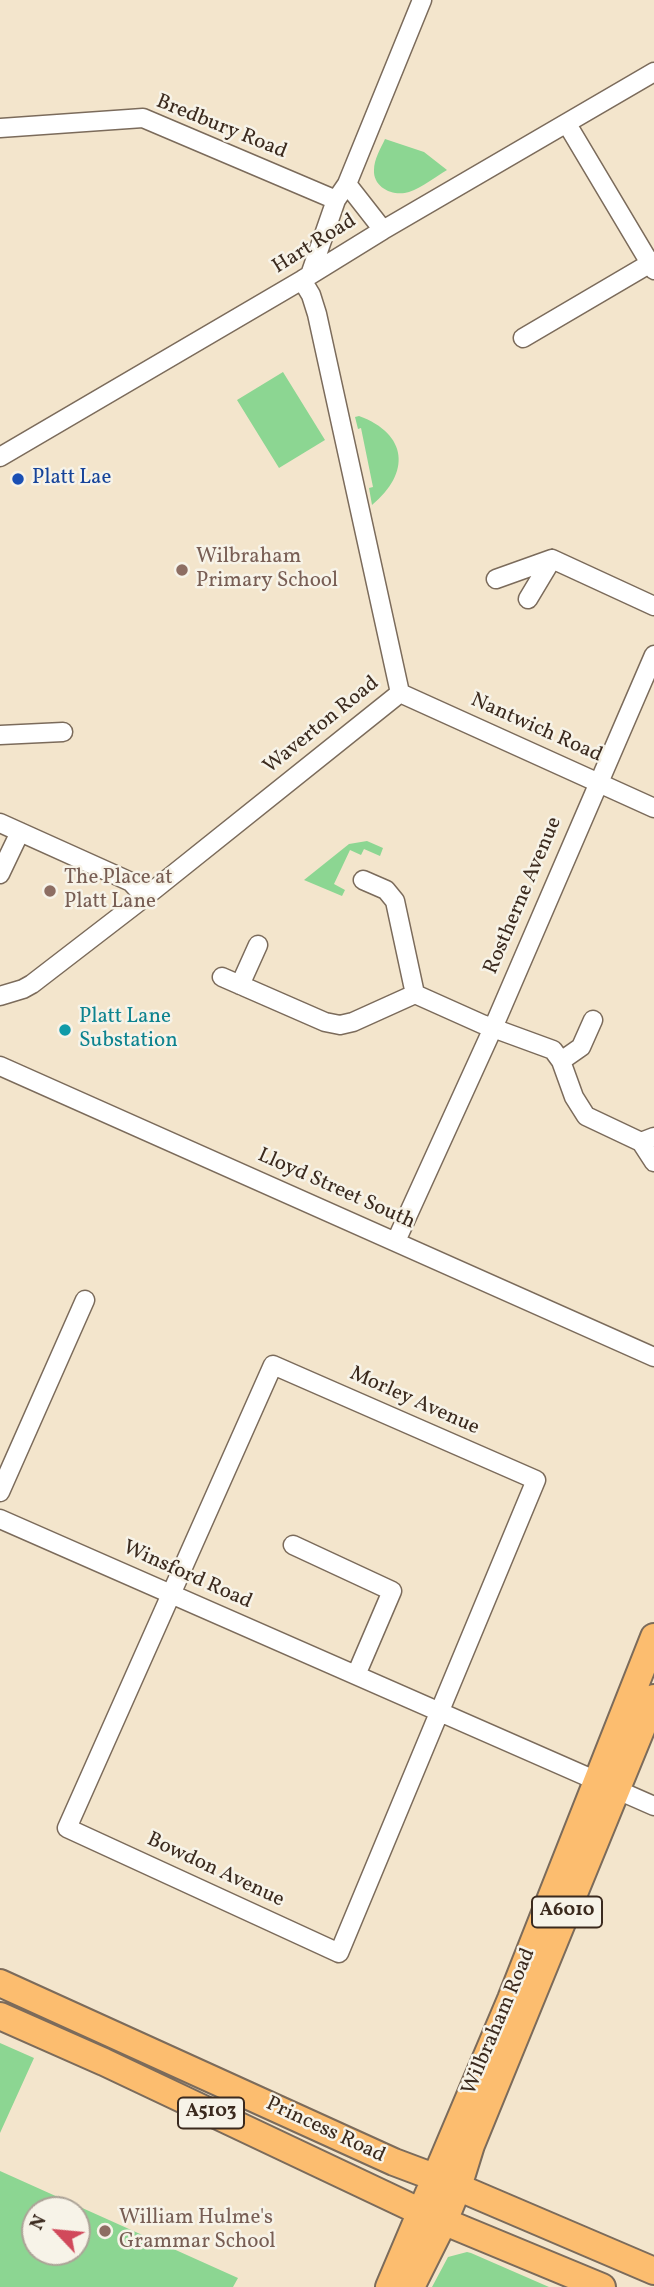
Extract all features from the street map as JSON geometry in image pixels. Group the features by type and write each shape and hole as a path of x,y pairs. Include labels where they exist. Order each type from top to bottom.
{"highway":[{"name":"Wilbraham Road","path":"389,2287 432,2216 446,2182 471,2145 607,1786 654,1637"},
{"name":"Wilbraham Road","path":"607,1786 654,1698"},
{"name":"Princess Road","path":"0,1983 394,2162 654,2271"},
{"name":"Princess Road","path":"0,2016 432,2216 602,2287"},
{"name":"A6010","path":"411,2287 432,2216"}],"street":[{"path":"306,277 422,0"},
{"name":"Hart Road","path":"0,457 654,72"},
{"name":"Bredbury Road","path":"0,128 143,118 336,200"},
{"path":"523,338 653,265 567,124"},
{"path":"347,184 383,230"},
{"name":"Waverton Road","path":"0,996 32,984 400,693 317,314 306,277"},
{"path":"528,599 552,559"},
{"path":"496,579 552,559 654,606"},
{"name":"Rostherne Avenue","path":"396,1241 493,1028 654,655"},
{"name":"Nantwich Road","path":"400,693 654,808"},
{"path":"0,736 63,732"},
{"path":"0,823 131,882 145,897"},
{"path":"0,874 20,832"},
{"path":"363,880 386,890 395,901 415,994"},
{"path":"240,985 258,944"},
{"path":"222,977 325,1022 340,1025 415,994 493,1028 553,1050 561,1061 574,1097 586,1116 648,1139 654,1162"},
{"path":"561,1061 581,1047 593,1020"},
{"name":"Lloyd Street South","path":"0,1066 654,1357"},
{"path":"0,1492 85,1300"},
{"name":"Morley Avenue","path":"171,1594 273,1365 536,1480 439,1712"},
{"name":"Winsford Road","path":"0,1519 654,1806"},
{"path":"293,1545 392,1591 356,1675"},
{"name":"Bowdon Avenue","path":"171,1594 67,1828 339,1953 439,1712"}],"green space":[{"path":"385,139 424,152 447,170 409,192 386,190 377,182 374,170 376,158"},
{"path":"283,372 325,440 279,468 237,400"},
{"path":"359,416 387,433 395,444 398,455 398,468 393,480 385,493 372,505 369,488 373,487 361,428 358,429 355,417"},
{"path":"367,841 383,848 380,856 364,849 361,855 350,850 334,884 345,890 342,896 304,880 349,844"},
{"path":"0,2043 34,2058 0,2133"},
{"name":"William Hulme's Grammar School","path":"0,2171 56,2196 21,2196 21,2266 91,2266 91,2212 238,2278 233,2287 0,2287"},
{"path":"467,2252 549,2287 432,2287 448,2257"}],"place":[{"name":"Platt Lae","path":"18,479"},
{"name":"Wilbraham Primary School","path":"182,570"},
{"name":"The Place at Platt Lane","path":"50,891"},
{"name":"Platt Lane Substation","path":"65,1030"},
{"name":"William Hulme's Grammar School","path":"105,2231"}]}
